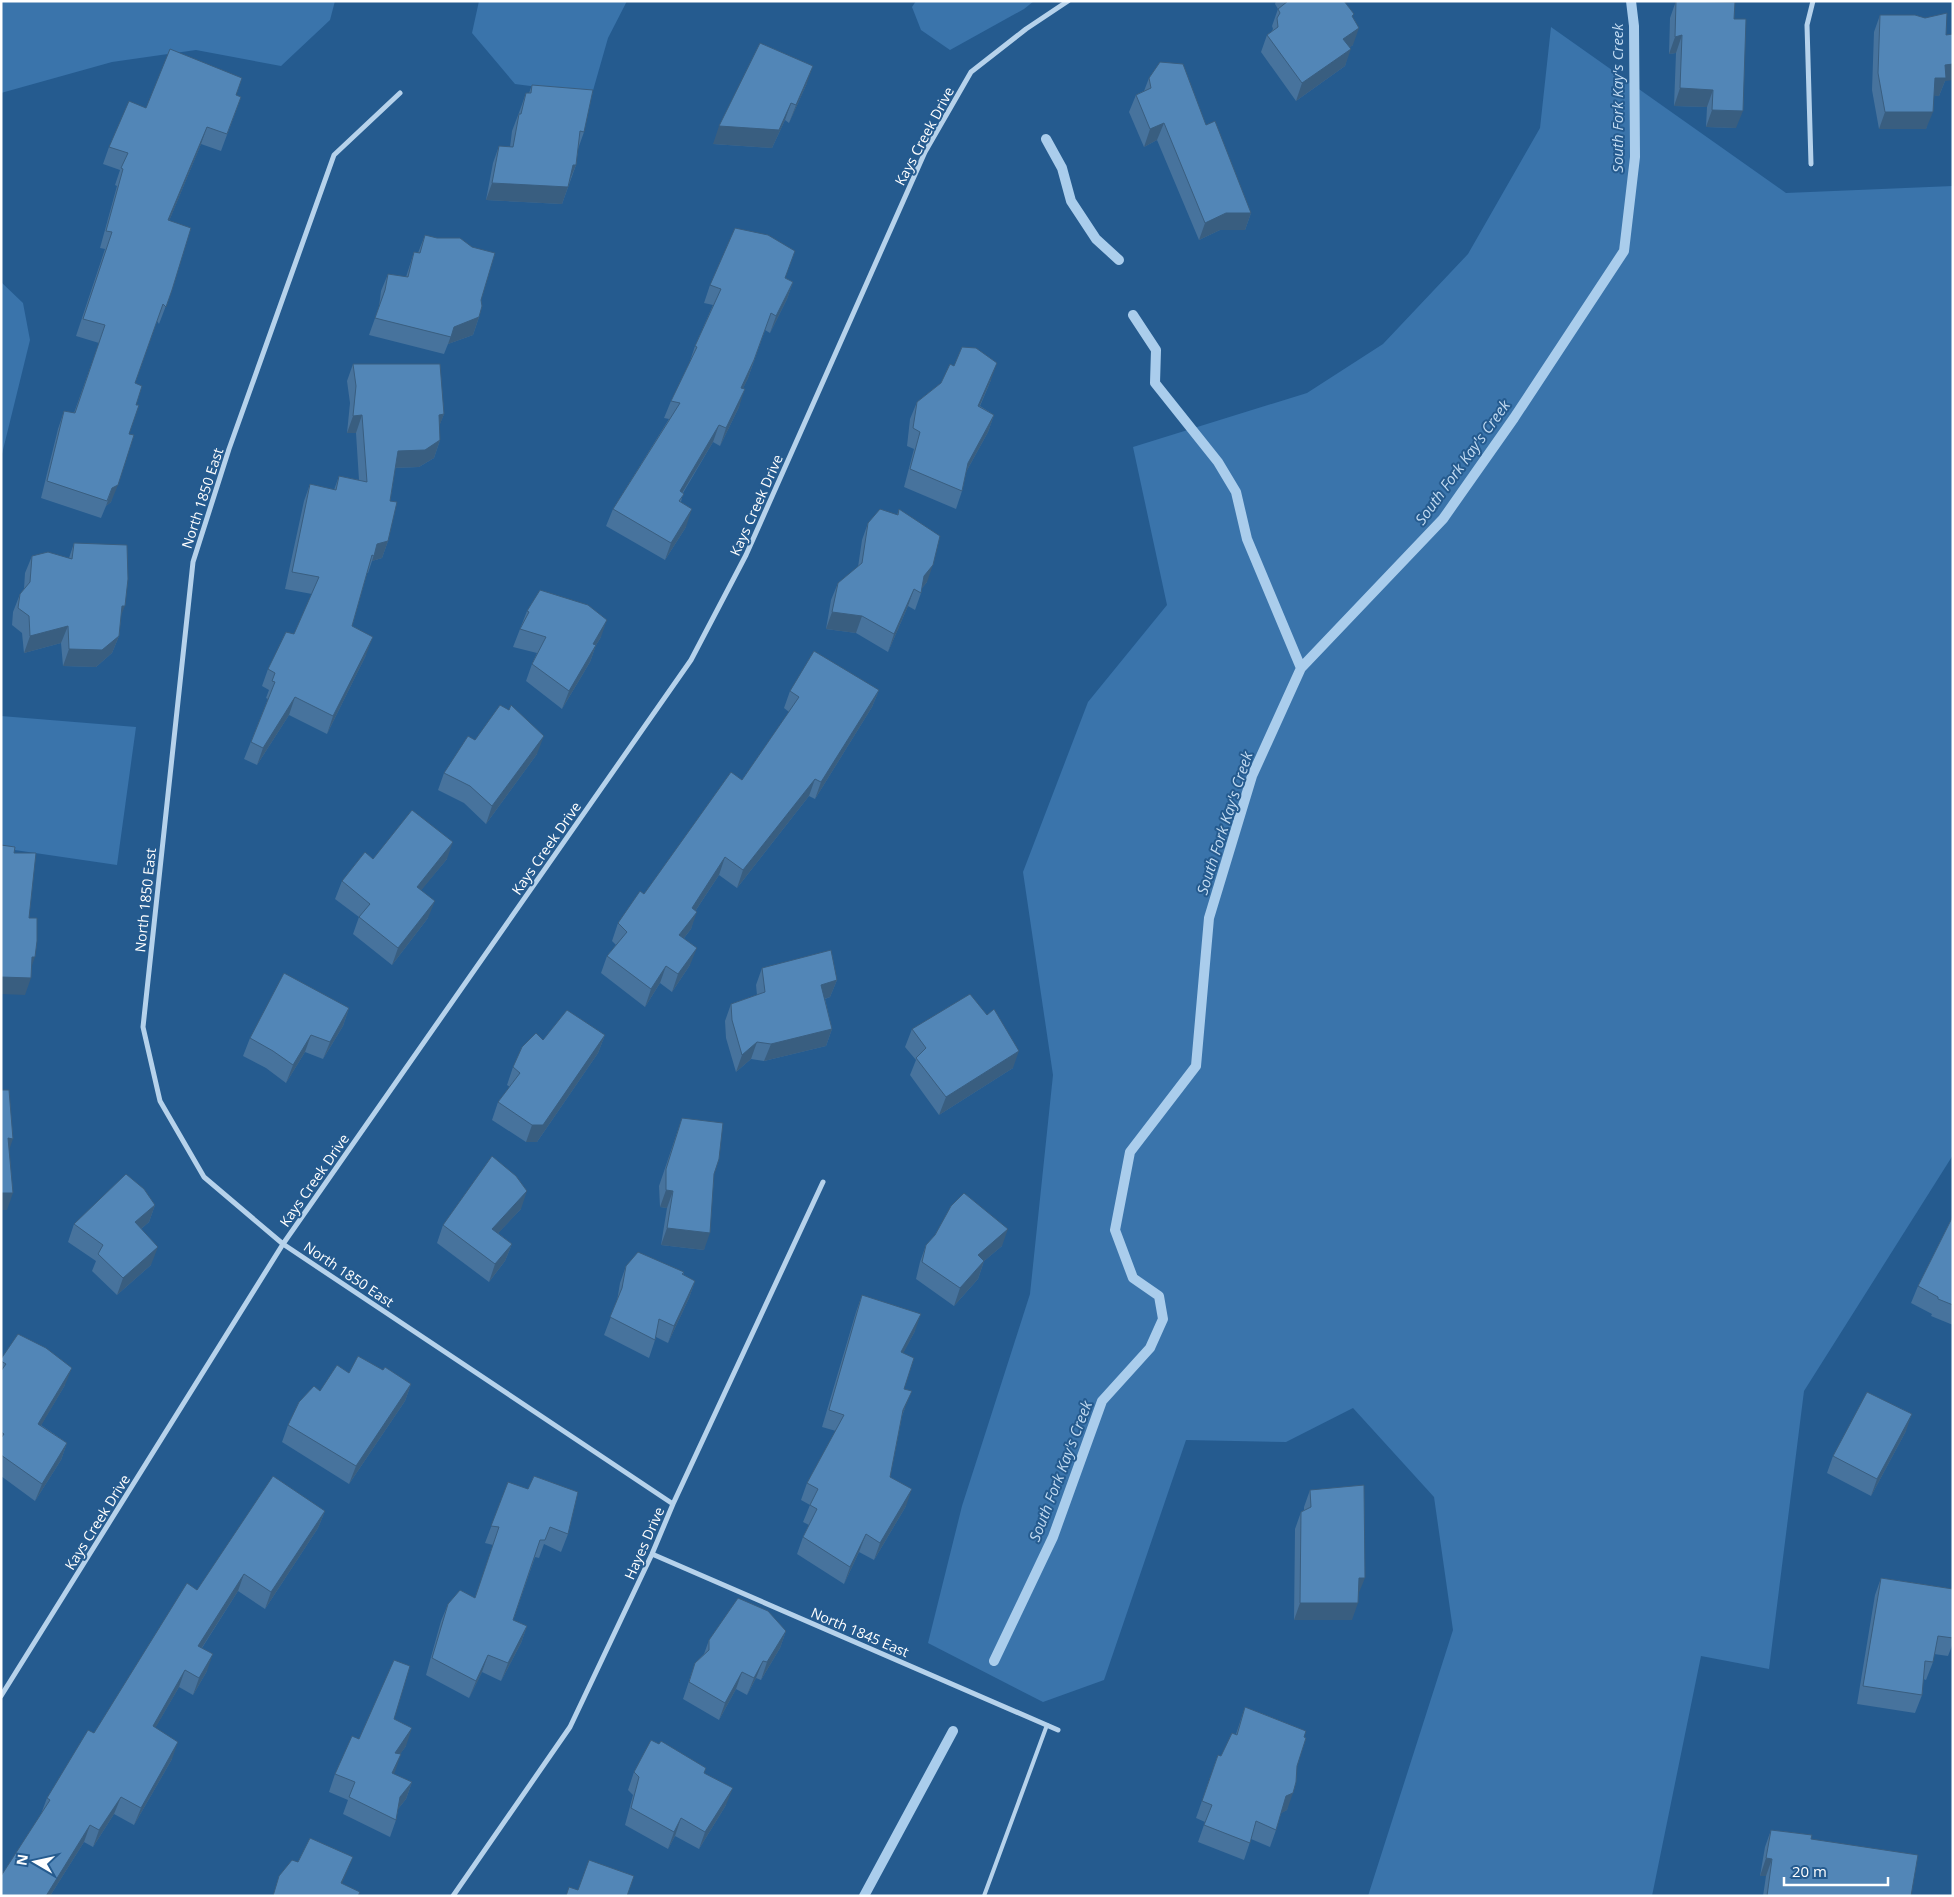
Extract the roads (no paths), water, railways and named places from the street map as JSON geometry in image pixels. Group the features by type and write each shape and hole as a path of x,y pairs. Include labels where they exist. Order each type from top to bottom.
{"street":[{"name":"Kays Creek Drive","path":"1,1696 283,1244 692,660 746,555 925,152 971,72 1026,29 1068,1"},
{"path":"1811,164 1807,25 1813,1"},
{"name":"North 1850 East","path":"400,93 334,155 229,449 193,562 143,1027 160,1101 204,1176 283,1244 673,1504"},
{"name":"Hayes Drive","path":"453,1896 570,1727 652,1554 673,1504 823,1182"},
{"name":"North 1845 East","path":"652,1554 1058,1730"}],"lane":[{"path":"984,1896 1048,1725"}],"waterway":[{"name":"South Fork Kay's Creek","path":"994,1661 1053,1537 1102,1401 1150,1348 1163,1319 1159,1296 1133,1278 1115,1230 1130,1152 1196,1066 1209,918 1252,776 1301,668 1443,519 1514,418 1624,251 1635,157 1634,26 1631,1"},
{"path":"1046,139 1062,168 1071,201 1096,239 1119,260"},
{"path":"1133,315 1156,350 1155,383 1218,462 1236,492 1247,539 1301,668"},
{"name":"South Fork Kay's Creek","path":"864,1896 953,1731"}]}
